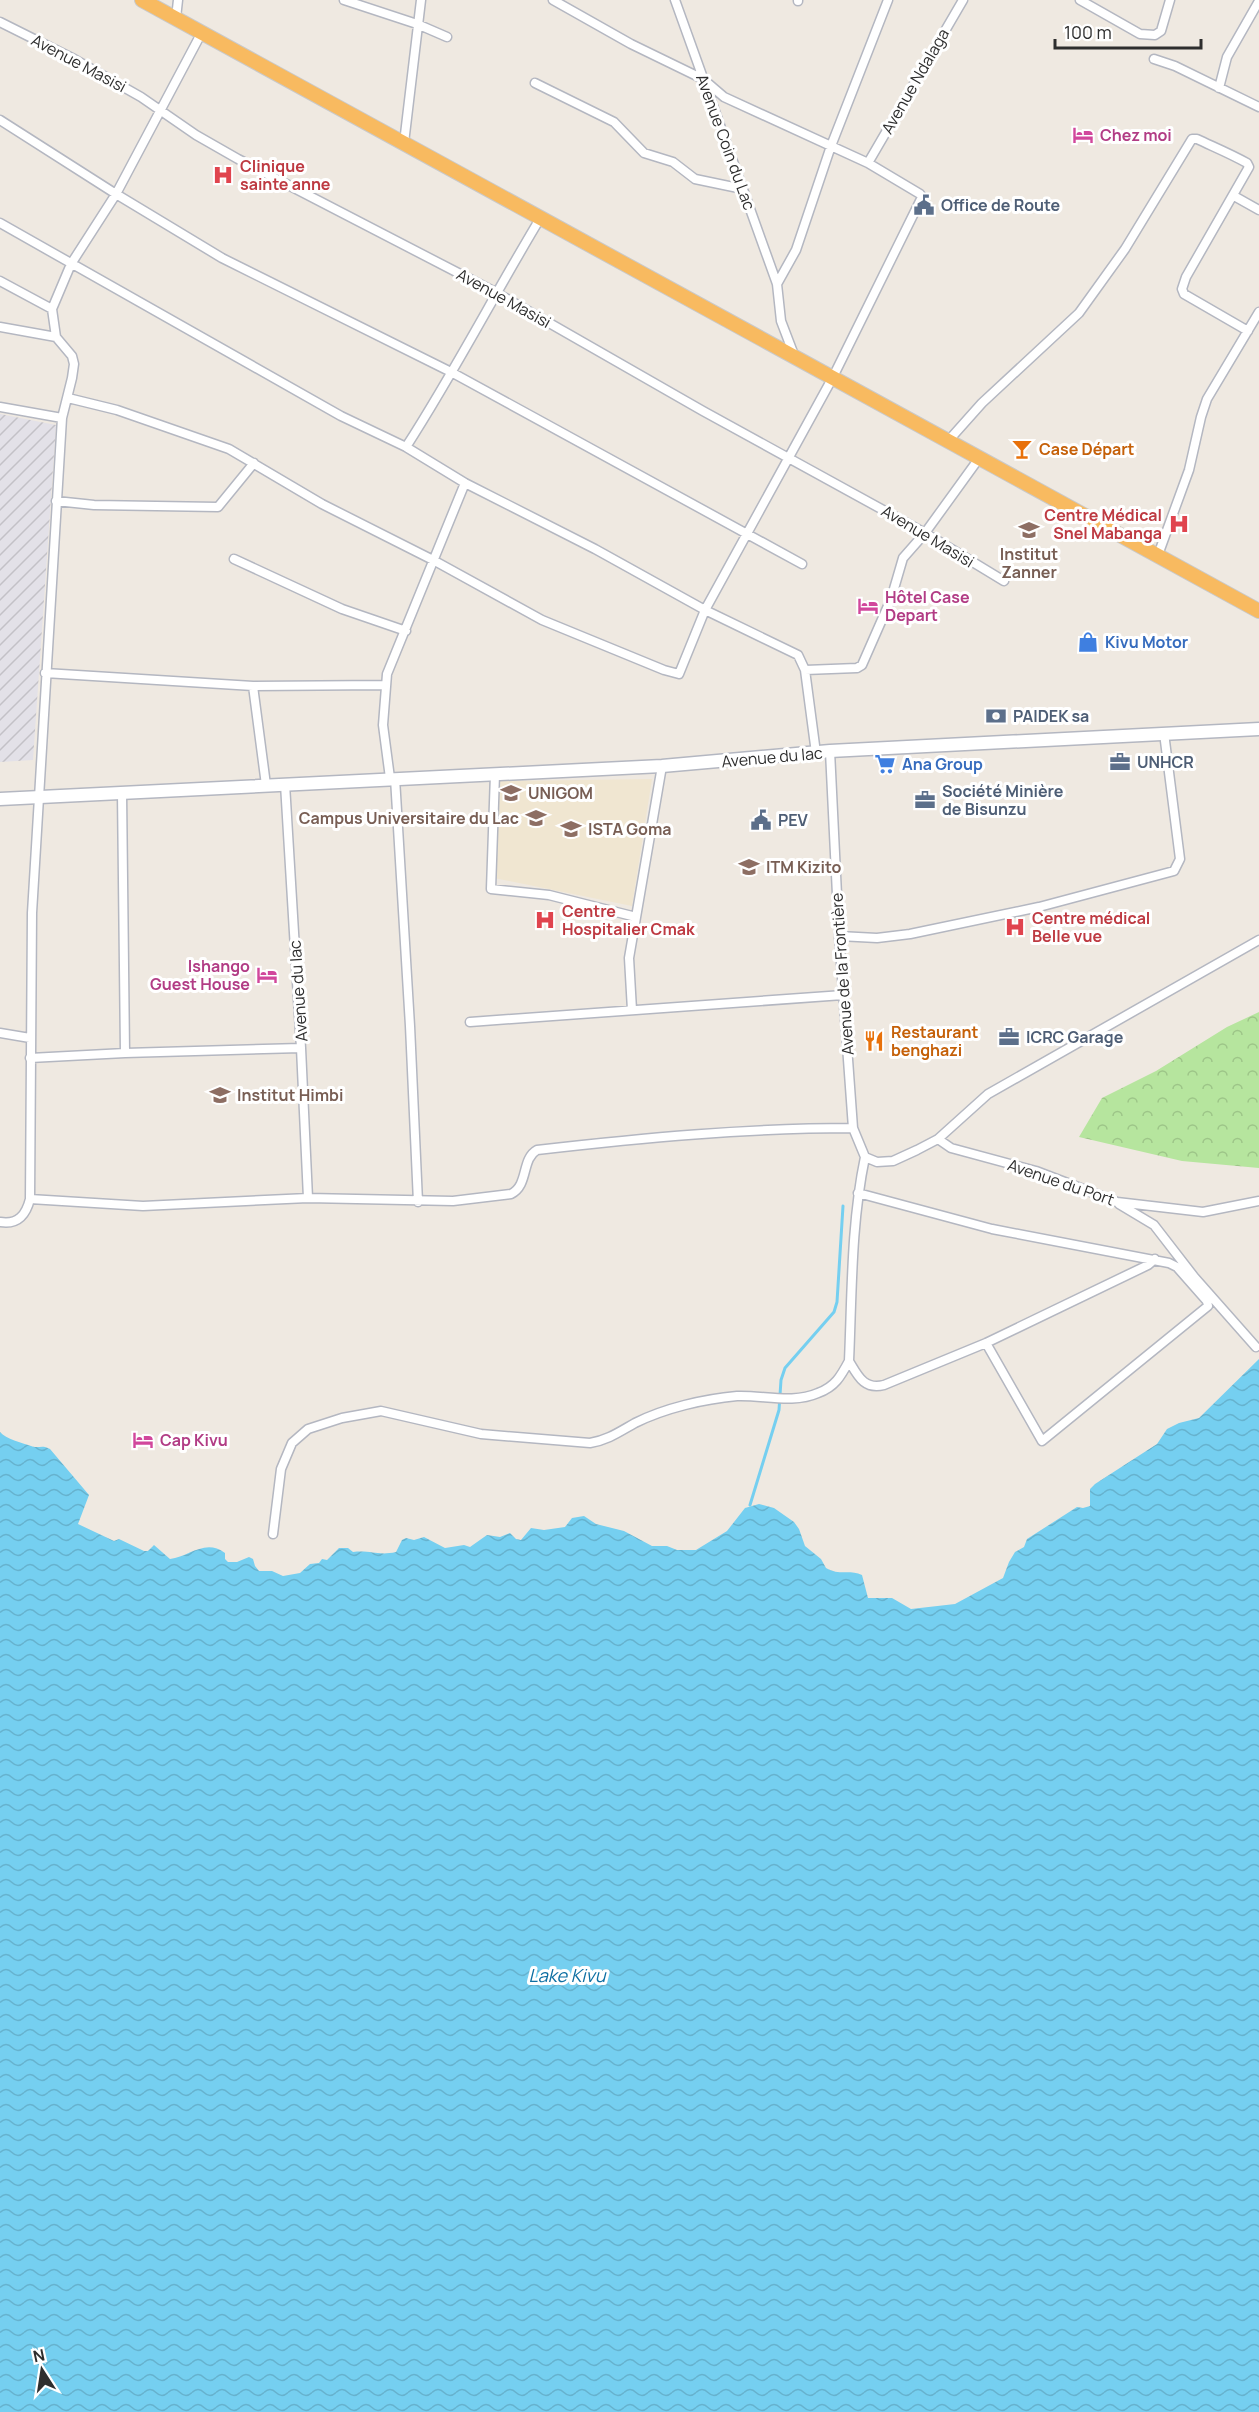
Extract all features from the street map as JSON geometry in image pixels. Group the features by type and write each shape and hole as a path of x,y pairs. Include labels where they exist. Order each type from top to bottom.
{"highway":[{"path":"142,0 1259,611"}],"main road":[{"name":"Avenue du lac","path":"0,799 662,766 830,751 1164,732 1259,729"}],"street":[{"path":"176,18 178,0"},
{"path":"344,0 417,24 447,37"},
{"path":"404,142 421,0"},
{"path":"68,398 106,407 229,449 318,501 433,560 542,620 679,674 705,610 833,376 921,202 920,194 868,163 724,97 703,80 631,44 553,0"},
{"name":"Avenue Coin du Lac","path":"675,0 777,284 781,321 794,355"},
{"path":"777,284 796,250 831,147 888,0"},
{"name":"Avenue Ndalaga","path":"868,163 963,0"},
{"path":"1080,0 1140,34 1148,35 1161,31 1170,0"},
{"path":"1219,87 1227,57 1259,1"},
{"name":"Avenue Masisi","path":"0,22 74,59 141,97 159,111 238,159 495,292 703,411 925,533 1004,581"},
{"path":"1,1225 20,1219 27,1212 30,1199 32,913 62,418 74,364 72,356 56,337 52,309 72,264 116,194 202,32"},
{"path":"1154,59 1175,66 1259,107"},
{"path":"535,83 614,122 644,153 673,162 694,179 743,189"},
{"path":"0,120 222,258 451,372 802,564"},
{"path":"948,440 982,403 1079,314 1125,249 1192,139 1197,139 1247,163 1248,170 1186,278 1182,289 1184,294 1248,331"},
{"path":"1234,196 1259,210"},
{"path":"406,447 434,405 495,292 541,217"},
{"path":"0,223 341,416 406,447 465,483 595,549 705,610 798,655 805,670 816,753"},
{"path":"0,281 52,309"},
{"path":"1158,555 1189,470 1207,399 1259,312"},
{"path":"0,327 56,337"},
{"path":"0,407 62,418"},
{"path":"805,670 857,668 862,665 891,599 903,558 925,533 980,457"},
{"path":"56,501 94,505 218,507 254,462"},
{"path":"418,1202 410,1014 392,778 383,725 385,685 389,670 465,483"},
{"path":"234,560 342,609 406,631"},
{"path":"45,673 253,686 385,685"},
{"path":"253,686 266,785"},
{"path":"838,936 877,938 910,934 1039,907 1174,871 1180,859 1164,732"},
{"name":"Avenue de la Frontière","path":"830,751 838,936 853,1128 865,1158"},
{"path":"632,1010 629,958 662,766"},
{"path":"495,774 491,889 549,895 636,917"},
{"name":"Avenue du lac","path":"285,784 302,1048 308,1198"},
{"path":"122,793 125,1053"},
{"path":"273,1534 281,1469 292,1443 308,1430 342,1418 381,1412 481,1434 590,1443 603,1441 635,1423 668,1411 720,1398 756,1396 804,1398 819,1393 840,1380 849,1361 858,1193 865,1158 878,1162 893,1161 938,1139 988,1094 1259,940"},
{"path":"470,1022 843,995"},
{"path":"0,1034 30,1038"},
{"path":"30,1058 302,1048"},
{"path":"30,1199 143,1206 308,1198 453,1201 511,1194 520,1186 529,1157 537,1150 627,1140 798,1128 853,1128"},
{"name":"Avenue du Port","path":"938,1139 951,1148 1036,1171 1117,1202 1203,1212 1259,1201"},
{"path":"858,1193 992,1229 1155,1259 1177,1267 1207,1301 1208,1306 1042,1441 986,1343"},
{"path":"1117,1202 1154,1225 1195,1278 1256,1347"},
{"path":"849,1361 860,1380 876,1387 986,1343 1148,1265 1155,1259"}],"shaded area":[{"path":"0,414 56,425 33,760 0,762"},
{"name":"ISTA Goma","path":"652,779 632,906 494,878 499,781"}],"green space":[{"path":"1259,1012 1259,1168 1182,1161 1079,1137 1102,1098 1156,1071 1227,1027"}],"water":[{"name":"Lake Kivu","path":"1259,1359 1259,2412 0,2412 0,1432 6,1437 33,1447 50,1449 89,1495 78,1524 114,1541 119,1539 144,1551 148,1551 154,1545 170,1559 211,1547 225,1553 225,1559 228,1562 237,1562 249,1557 253,1559 259,1571 272,1571 283,1576 300,1573 310,1564 319,1563 322,1559 327,1560 339,1548 348,1548 353,1552 390,1553 396,1552 402,1540 406,1538 414,1540 424,1537 445,1548 464,1545 470,1547 487,1535 500,1537 510,1533 516,1539 521,1540 531,1528 544,1530 565,1527 572,1518 584,1516 596,1524 624,1531 652,1546 696,1550 727,1531 745,1508 759,1504 774,1508 794,1522 805,1546 821,1559 826,1568 835,1572 862,1575 868,1598 892,1598 911,1609 955,1604 1003,1578 1015,1552 1024,1547 1027,1539 1077,1507 1090,1506 1090,1489 1095,1484 1157,1444 1167,1429 1199,1418"}],"waterway":[{"path":"750,1505 779,1410 781,1380 785,1368 834,1312 837,1302 843,1206"}],"place":[{"name":"Chez moi","path":"1083,135"},
{"name":"Clinique sainte anne","path":"223,175"},
{"name":"Office de Route","path":"924,205"},
{"name":"Case Départ","path":"1022,449"},
{"name":"Centre Médical Snel Mabanga","path":"1179,524"},
{"name":"Institut Zanner","path":"1029,530"},
{"name":"Hôtel Case Depart","path":"868,606"},
{"name":"Kivu Motor","path":"1088,642"},
{"name":"PAIDEK sa","path":"996,716"},
{"name":"UNHCR","path":"1120,762"},
{"name":"Ana Group","path":"885,764"},
{"name":"UNIGOM","path":"511,793"},
{"name":"Société Minière de Bisunzu","path":"925,800"},
{"name":"Campus Universitaire du Lac","path":"536,818"},
{"name":"PEV","path":"761,820"},
{"name":"ISTA Goma","path":"571,829"},
{"name":"ITM Kizito","path":"749,867"},
{"name":"Centre Hospitalier Cmak","path":"545,920"},
{"name":"Centre médical Belle vue","path":"1015,927"},
{"name":"Ishango Guest House","path":"267,975"},
{"name":"ICRC Garage","path":"1009,1037"},
{"name":"Restaurant benghazi","path":"874,1041"},
{"name":"Institut Himbi","path":"220,1095"},
{"name":"Cap Kivu","path":"143,1440"}]}
